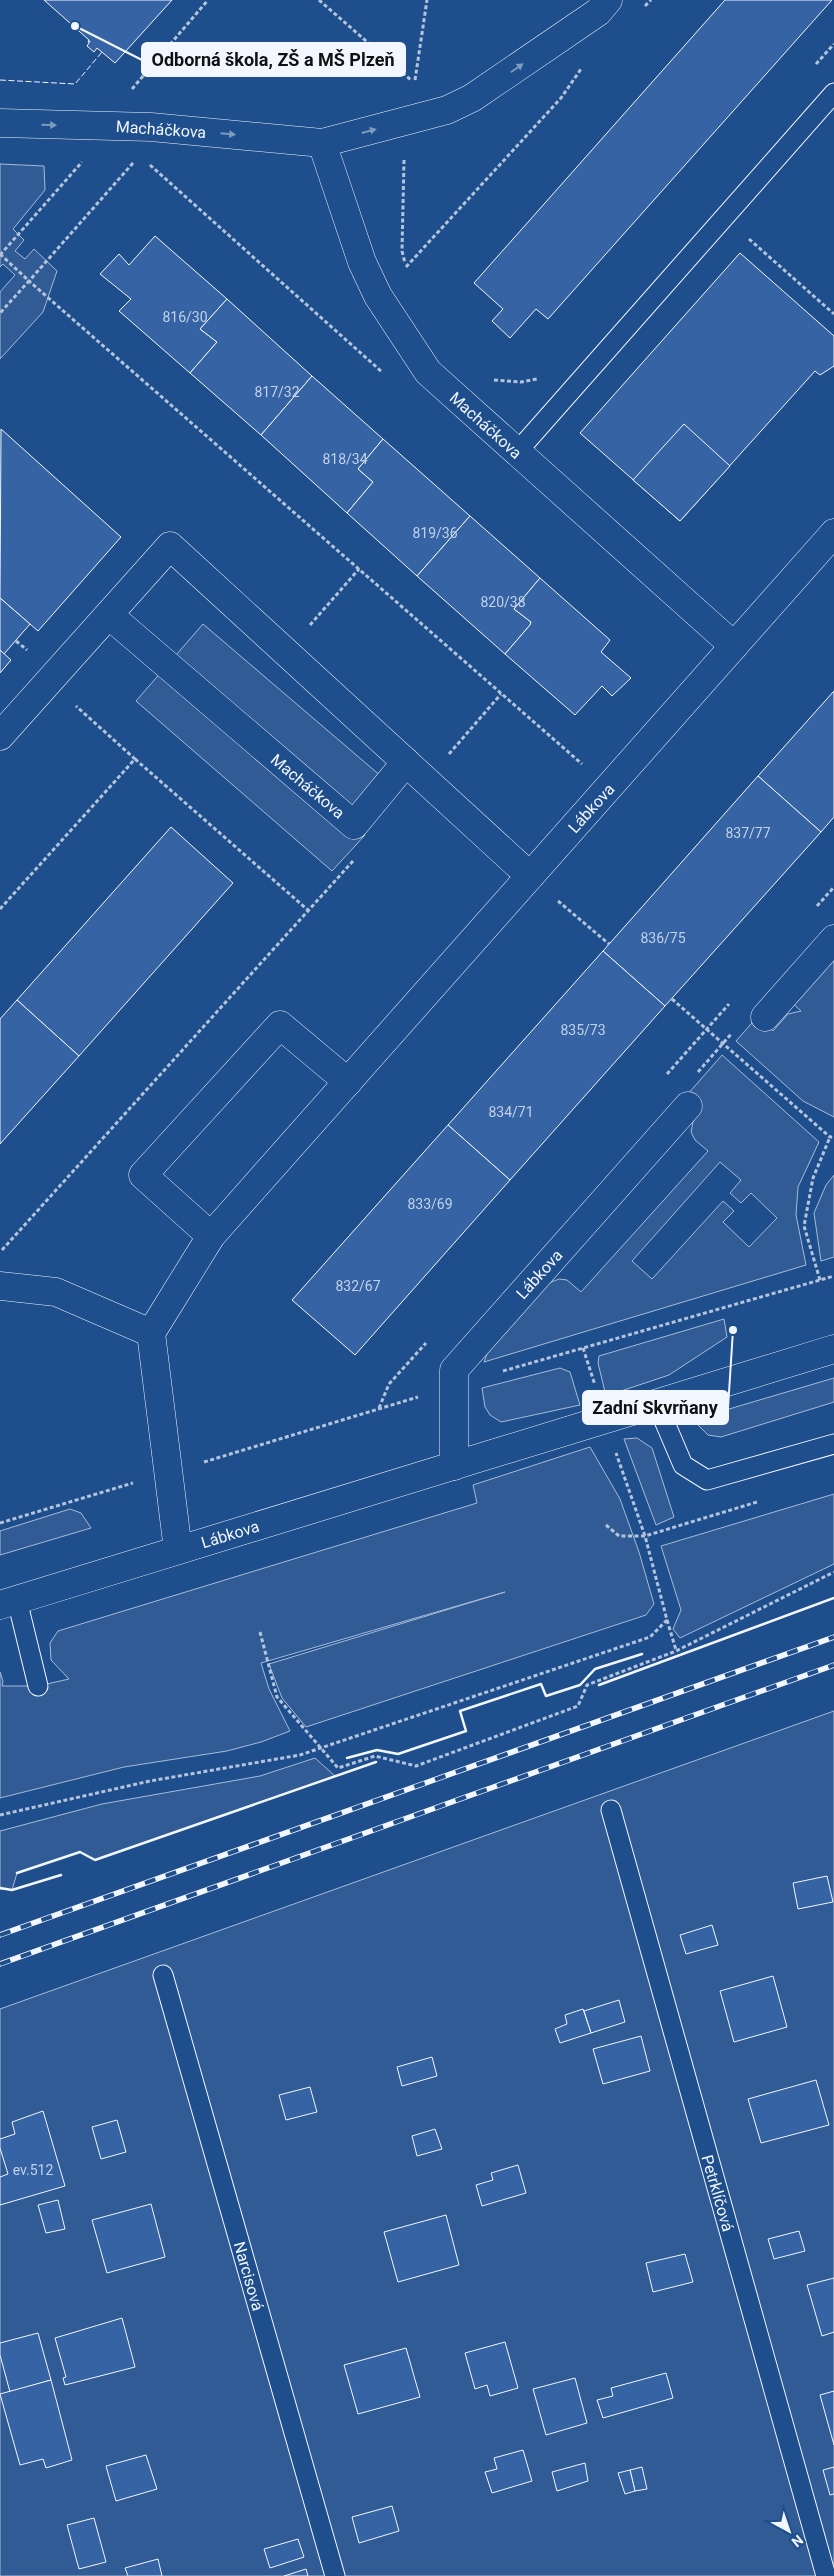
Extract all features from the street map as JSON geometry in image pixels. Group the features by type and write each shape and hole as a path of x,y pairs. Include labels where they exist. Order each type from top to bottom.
{"street":[{"name":"Macháčkova","path":"0,123 151,127 322,143 447,110 472,98 598,12 608,0"},
{"name":"Macháčkova","path":"322,143 362,262 378,296 428,372 734,646"},
{"name":"Lábkova","path":"178,1550 151,1333 210,1236 834,534"},
{"path":"0,736 170,546 530,876"},
{"name":"Macháčkova","path":"109,615 354,825 416,771"},
{"path":"765,1017 834,940"},
{"path":"210,1236 143,1176 280,1025 348,1082"},
{"name":"Lábkova","path":"454,1466 452,1386 454,1370 688,1106"},
{"path":"0,1286 56,1292 151,1333"},
{"name":"Lábkova","path":"8,1602 605,1420 834,1348"}],"lane":[{"path":"517,452 834,93"},
{"path":"657,1404 683,1465 707,1480 834,1444"},
{"path":"8,1602 38,1686"},
{"name":"Petrklíčová","path":"611,1810 826,2576"},
{"name":"Narcisová","path":"163,1975 335,2576"}],"path":[{"path":"127,96 208,0"},
{"path":"320,0 414,83"},
{"path":"414,83 427,0"},
{"path":"644,7 650,0"},
{"path":"406,267 561,98 581,67 573,72"},
{"path":"406,86 422,80"},
{"path":"404,152 402,251 408,273"},
{"path":"89,154 0,254 609,787"},
{"path":"0,313 140,156"},
{"path":"147,163 386,376 428,372"},
{"path":"725,217 834,314"},
{"path":"492,379 499,382 521,382 538,378"},
{"path":"286,652 359,568"},
{"path":"49,682 309,911"},
{"path":"416,771 502,694"},
{"path":"0,909 135,759"},
{"path":"0,1252 359,855"},
{"path":"530,876 609,944"},
{"path":"672,998 832,1137 813,1178 804,1226 820,1280"},
{"path":"663,1078 733,1000"},
{"path":"688,1106 680,1094 723,1043 750,1013 765,1017"},
{"path":"0,1523 452,1386 834,1276"},
{"path":"583,1348 644,1536 676,1651"},
{"path":"606,1525 619,1536 644,1536 758,1502"},
{"path":"260,1632 277,1697 338,1768 375,1756 416,1766 578,1706 587,1685 676,1651 834,1572"},
{"path":"0,1816 150,1781 300,1755 650,1637 667,1620"}],"shaded area":[{"path":"0,164 44,166 45,190 13,229 24,240 15,251 25,259 34,249 57,271 43,312 0,359 0,292 15,275 3,264 0,267"},
{"path":"203,624 389,783 354,825 365,835 332,871 136,701"},
{"path":"834,951 834,1117 803,1101 736,1041 758,1016 773,1031 788,1014 801,1011 790,1001"},
{"path":"722,1055 819,1142 798,1187 796,1215 806,1265 484,1362 488,1351 549,1283 559,1279 567,1280 581,1292 708,1151 695,1140 691,1132 693,1122 701,1110 687,1095","holes":["720,1162 741,1180 730,1193 741,1203 751,1193 777,1218 749,1247 723,1222 734,1211 723,1201 652,1279 632,1261"]},
{"path":"834,1175 834,1257 821,1261 814,1213 826,1185"},
{"path":"724,1319 727,1337 669,1375 606,1396 598,1363 599,1356"},
{"path":"560,1368 570,1372 580,1405 501,1422 490,1415 485,1407 482,1388"},
{"path":"834,1378 834,1402 721,1437 708,1435 697,1424 702,1417"},
{"path":"637,1438 652,1448 674,1517 656,1525 624,1439"},
{"path":"590,1447 620,1499 639,1552 654,1604 646,1615 306,1727 282,1698 269,1664 505,1592 261,1663 269,1689 290,1731 261,1742 227,1751 124,1767 0,1798 0,1672 3,1681 2,1686 38,1686 69,1679 51,1660 50,1643 58,1631 477,1503 473,1485"},
{"path":"834,1494 834,1564 680,1638 673,1629 681,1610 661,1546"},
{"path":"70,1509 81,1513 91,1528 0,1555 0,1531"},
{"path":"834,1711 834,2576 0,2576 0,2009"},
{"path":"315,1758 335,1776 95,1860 80,1852 17,1873 12,1890 0,1889 0,1831 102,1804 260,1776"}],"building":[{"path":"44,0 172,0 115,63 97,48 94,52 87,46 90,41 88,42 89,40"},
{"path":"725,0 832,0 548,319 536,309 510,338 492,321 503,309 474,283"},
{"path":"155,236 227,299 200,329 217,342 190,373 119,311 131,299 100,274 119,254 129,265"},
{"path":"740,253 834,336 834,366 820,375 815,371 680,521 580,433"},
{"path":"227,299 312,376 261,435 190,373 217,342 200,329"},
{"path":"312,376 383,439 358,469 373,482 347,513 261,435"},
{"path":"684,424 730,466 680,521 633,480"},
{"path":"1,429 121,537 38,631 0,598"},
{"path":"383,439 470,516 417,576 347,513 373,482 358,469"},
{"path":"470,516 540,578 514,609 531,622 505,654 417,576"},
{"path":"540,578 610,640 601,652 631,678 612,696 602,686 575,715 505,654 531,622 514,609"},
{"path":"0,598 30,624 4,654 0,650"},
{"path":"0,650 11,660 0,673"},
{"path":"834,691 834,817 821,832 758,776"},
{"path":"758,776 821,832 665,1006 603,951"},
{"path":"171,827 233,883 79,1056 17,1000"},
{"path":"603,951 665,1006 510,1180 448,1125"},
{"path":"17,1000 79,1056 0,1144 0,1019"},
{"path":"448,1125 510,1180 355,1355 292,1300"},
{"path":"827,1876 833,1902 798,1909 793,1883"},
{"path":"712,1925 718,1945 686,1954 680,1935"},
{"path":"773,1976 787,2027 734,2042 720,1991"},
{"path":"619,2000 625,2022 591,2033 584,2011"},
{"path":"583,2009 591,2033 560,2043 555,2029 567,2024 565,2015"},
{"path":"641,2036 650,2071 603,2084 593,2049"},
{"path":"432,2057 437,2076 402,2086 397,2067"},
{"path":"816,2080 829,2125 761,2143 748,2099"},
{"path":"310,2087 317,2112 286,2120 279,2095"},
{"path":"43,2111 65,2186 0,2205 0,2177 8,2174 0,2148 0,2139 15,2134 12,2122"},
{"path":"117,2120 126,2152 101,2159 92,2127"},
{"path":"435,2129 442,2149 417,2156 412,2136"},
{"path":"518,2165 526,2193 482,2206 476,2185 493,2180 491,2173"},
{"path":"58,2200 65,2229 46,2233 38,2205"},
{"path":"151,2204 165,2257 107,2273 92,2220"},
{"path":"446,2215 459,2265 398,2282 384,2232"},
{"path":"799,2231 805,2251 774,2259 768,2239"},
{"path":"685,2254 693,2282 653,2292 646,2263"},
{"path":"834,2278 834,2332 822,2336 807,2285"},
{"path":"122,2318 135,2367 65,2385 63,2378 66,2377 55,2338"},
{"path":"38,2333 51,2380 10,2392 0,2355 0,2343"},
{"path":"505,2342 518,2388 490,2396 487,2385 475,2389 465,2353"},
{"path":"406,2348 420,2397 358,2414 344,2365"},
{"path":"666,2373 673,2398 603,2418 597,2400 613,2396 611,2388"},
{"path":"575,2378 587,2423 546,2435 533,2389"},
{"path":"51,2380 72,2460 46,2468 43,2459 20,2465 0,2394"},
{"path":"834,2391 834,2445 820,2395"},
{"path":"523,2450 532,2481 492,2493 485,2472 497,2469 494,2458"},
{"path":"146,2455 157,2489 116,2501 106,2466"},
{"path":"585,2463 588,2481 557,2491 552,2472"},
{"path":"642,2467 647,2489 635,2491 630,2470"},
{"path":"834,2467 834,2494 830,2495 823,2470"},
{"path":"630,2470 635,2491 625,2494 618,2473"},
{"path":"392,2506 399,2531 359,2543 352,2517"},
{"path":"94,2518 106,2562 79,2569 67,2525"},
{"path":"298,2539 304,2557 270,2568 264,2549"},
{"path":"158,2559 162,2576 128,2576 125,2568"},
{"path":"306,2569 308,2576 284,2576"}],"railway":[{"path":"0,1935 834,1637"},
{"path":"0,1964 834,1665"}],"fence":[{"path":"0,80 75,84 102,52"}],"wall":[{"path":"599,1685 834,1598"},
{"path":"347,1758 377,1750 398,1754 466,1731 460,1711 541,1684 546,1696 580,1685 595,1669 642,1654"},
{"path":"17,1873 80,1852 95,1860 376,1762"},
{"path":"0,1888 12,1890 61,1875"}],"place":[{"name":"Odborná škola, ZŠ a MŠ Plzeň","path":"75,26"},
{"name":"Zadní Skvrňany","path":"733,1330"}]}
